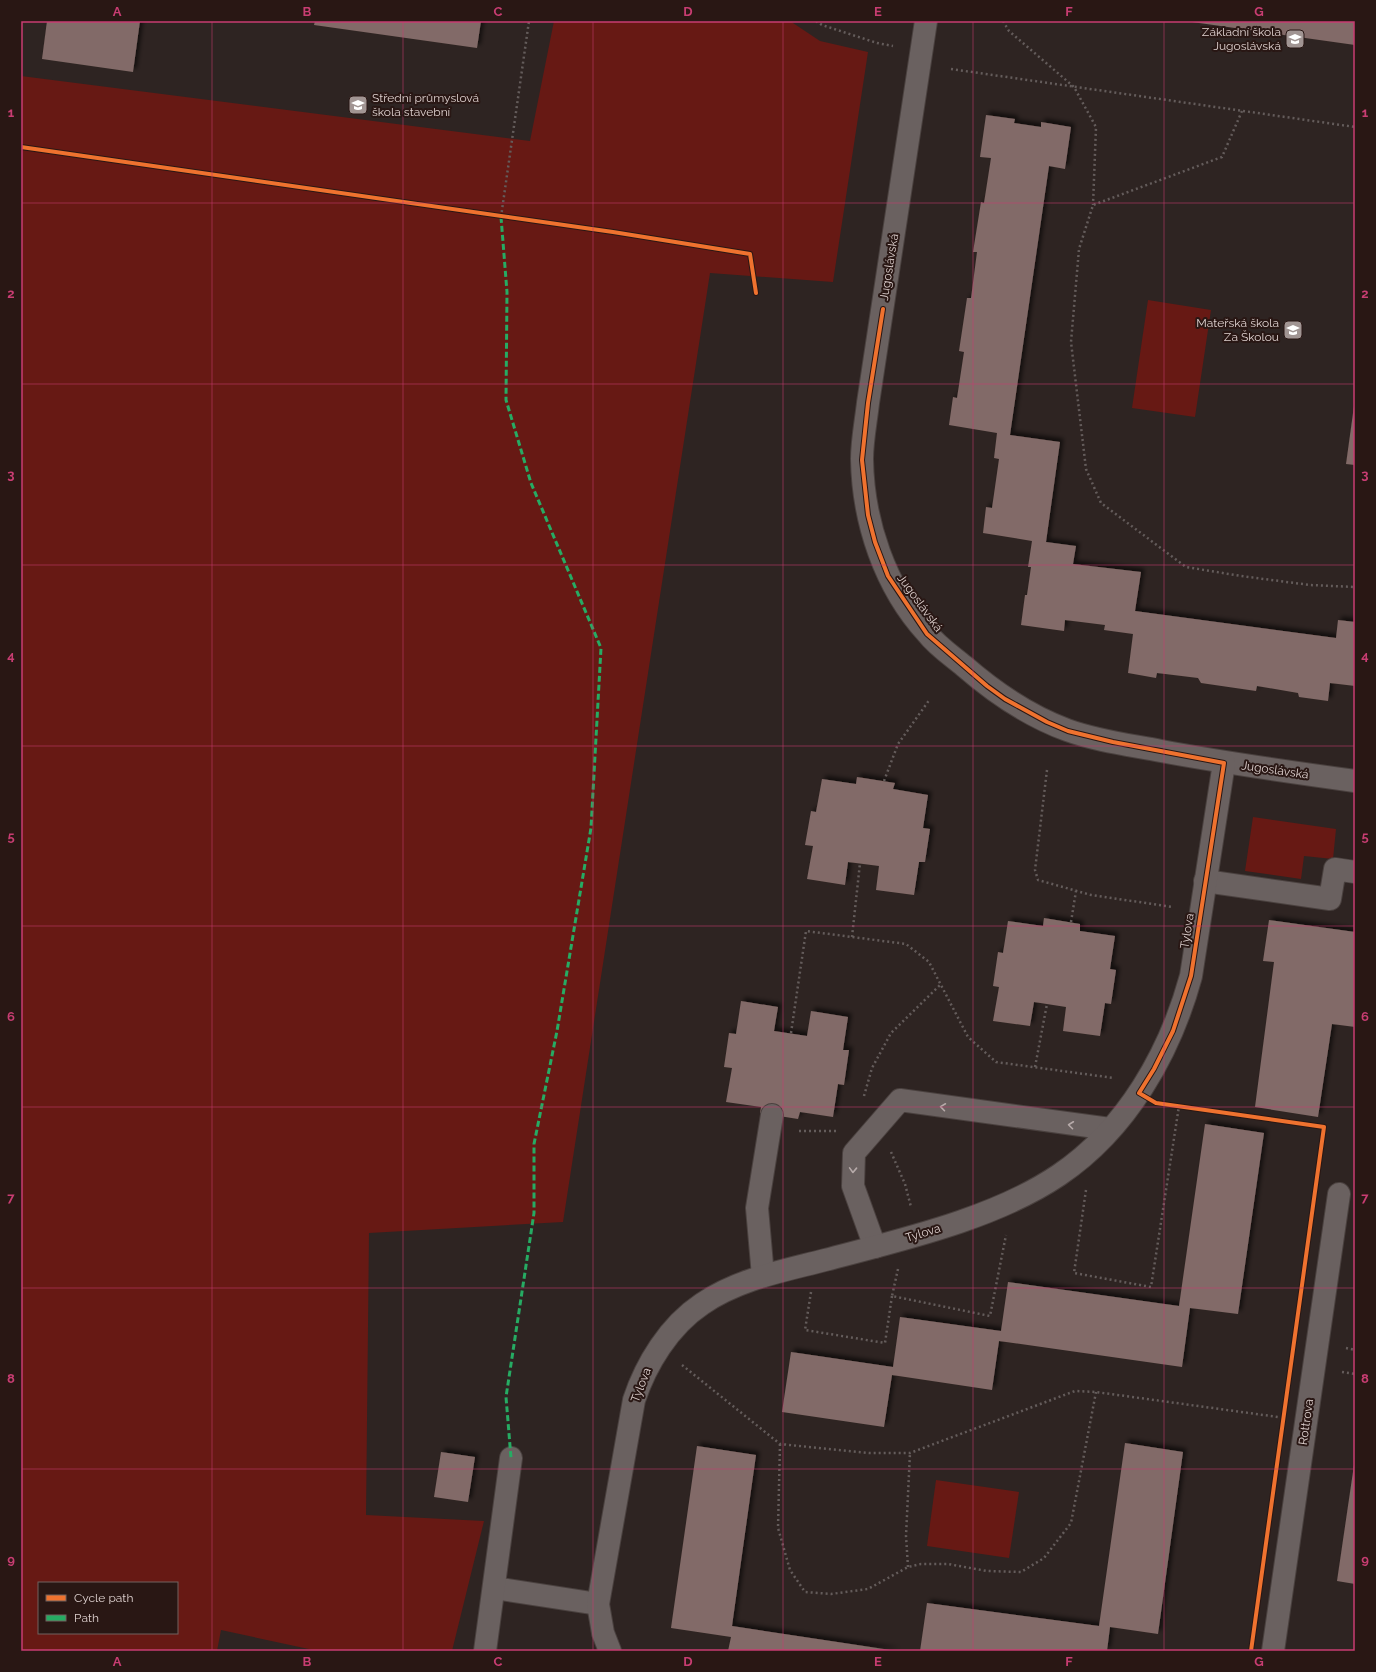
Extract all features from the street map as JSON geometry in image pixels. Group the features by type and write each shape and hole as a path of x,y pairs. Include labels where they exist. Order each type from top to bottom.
{"street":[{"name":"Jugoslávská","path":"926,21 868,403 862,460 868,515 875,542 888,576 927,634 987,686 1046,722 1068,731 1114,742 1224,763 1355,781"},
{"name":"Tylova","path":"610,1651 603,1633 598,1604 634,1400 641,1379 654,1357 680,1322 702,1304 726,1290 763,1276 875,1247 965,1219 1018,1198 1044,1184 1075,1164 1110,1129 1139,1093 1164,1050 1183,1003 1191,976 1224,763"},
{"path":"1205,881 1330,899 1335,868 1355,872"},
{"path":"875,1247 853,1186 854,1153 900,1100 1110,1129"},
{"path":"763,1276 758,1208 771,1123"},
{"name":"Rottrova","path":"1273,1651 1339,1194"},
{"path":"485,1651 511,1458"},
{"path":"494,1588 598,1604"}],"path":[{"path":"501,217 530,21"},
{"path":"816,21 822,25 877,43 922,50"},
{"path":"1003,21 1009,30 1074,87 1096,127 1093,205 1078,249 1071,342 1086,469 1101,503 1186,567 1310,585 1355,588"},
{"path":"951,69 1355,127"},
{"path":"1093,205 1222,158 1242,111"},
{"path":"493,215 509,218"},
{"path":"884,781 898,744 930,700"},
{"path":"1047,770 1035,870 1038,880 1092,895 1178,907"},
{"path":"852,937 860,863"},
{"path":"1071,922 1076,890"},
{"path":"790,1033 806,931 906,944 929,962 968,1037 996,1062 1115,1078"},
{"path":"862,1103 872,1068 891,1033 940,985"},
{"path":"1035,1067 1048,1004"},
{"path":"1139,1093 1156,1103 1186,1107"},
{"path":"1086,1184 1074,1273 1151,1287 1179,1106"},
{"path":"771,1123 855,1130 893,1153 905,1184 912,1211"},
{"path":"892,1296 990,1316 1008,1228"},
{"path":"811,1287 805,1330 885,1343 898,1268"},
{"path":"679,1362 780,1444 870,1453 910,1453 1075,1391 1096,1392 1284,1418"},
{"path":"780,1444 778,1528 790,1570 805,1592 831,1594 868,1589 908,1567 921,1564 948,1564 987,1571 1021,1572 1044,1558 1071,1523 1096,1392"},
{"path":"908,1567 906,1536 910,1453"}],"shaded area":[{"path":"554,21 790,21 820,41 868,52 833,282 710,273 563,1222 369,1233 366,1515 484,1521 452,1651 318,1651 221,1630 217,1651 21,1651 21,76 530,141"},
{"path":"1148,300 1211,310 1195,417 1132,408"},
{"path":"1253,817 1336,829 1333,859 1304,856 1301,879 1245,871"},
{"path":"936,1480 1019,1492 1009,1558 927,1546"}],"building":[{"path":"47,21 140,21 133,72 42,59"},
{"path":"315,21 481,21 477,48 314,25"},
{"path":"1355,21 1355,45 1192,22"},
{"path":"986,115 1015,119 1014,123 1041,127 1041,122 1071,127 1065,169 1049,166 1010,435 1060,442 1046,542 1076,546 1073,564 1141,572 1135,611 1336,638 1338,620 1355,622 1355,686 1330,683 1328,701 1299,697 1298,693 1257,686 1256,691 1201,683 1198,678 1157,673 1156,678 1128,673 1133,634 1104,630 1105,625 1065,620 1064,631 1021,625 1031,567 1028,567 1032,541 983,533 986,507 992,508 999,459 994,458 997,433 949,425 953,397 957,398 964,352 959,351 967,298 971,298 977,252 973,252 981,202 984,203 991,158 980,157"},
{"path":"1355,406 1355,465 1346,464"},
{"path":"857,777 895,783 893,789 928,795 923,828 930,829 925,862 919,862 914,895 876,890 879,866 848,862 845,885 807,879 813,846 805,845 811,811 816,812 822,779 856,784"},
{"path":"1044,918 1080,924 1080,931 1115,936 1110,969 1116,970 1111,1004 1105,1003 1100,1036 1063,1031 1066,1007 1034,1002 1030,1026 993,1021 999,987 993,986 998,952 1003,953 1008,921 1043,926"},
{"path":"1269,920 1355,932 1355,1027 1332,1024 1318,1117 1255,1107 1274,962 1263,961"},
{"path":"741,1001 778,1007 774,1031 807,1036 811,1011 848,1017 843,1050 849,1050 844,1085 838,1084 833,1117 800,1112 798,1119 760,1113 761,1107 726,1102 732,1068 724,1067 729,1033 736,1034"},
{"path":"1205,1124 1264,1133 1238,1314 1190,1308 1182,1367 999,1341 992,1390 892,1375 884,1427 782,1412 791,1352 893,1367 900,1317 1001,1331 1008,1282 1179,1306"},
{"path":"1125,1443 1183,1452 1158,1634 1110,1627 1107,1651 920,1651 927,1603 1099,1626"},
{"path":"697,1446 756,1455 732,1626 897,1651 728,1651 731,1637 671,1628"},
{"path":"441,1452 475,1457 468,1502 434,1497"},
{"path":"1355,1465 1355,1584 1337,1581"}],"marked path":[{"path":"501,217 507,292 506,400 531,483 601,648 591,828 557,1031 534,1144 534,1213 506,1397 511,1458"}],"cycle path":[{"path":"21,147 613,232 750,254 756,293"},
{"path":"883,309 868,403 862,460 868,515 875,542 888,576 927,634 987,686 1005,699 1047,722 1068,731 1113,742 1224,763 1191,976 1173,1031 1154,1069 1139,1093 1156,1103 1324,1127 1251,1651"}],"place":[{"name":"Základní škola Jugoslávská","path":"1295,39"},
{"name":"Střední průmyslová škola stavební","path":"358,105"},
{"name":"Mateřská škola Za Školou","path":"1293,330"}]}
